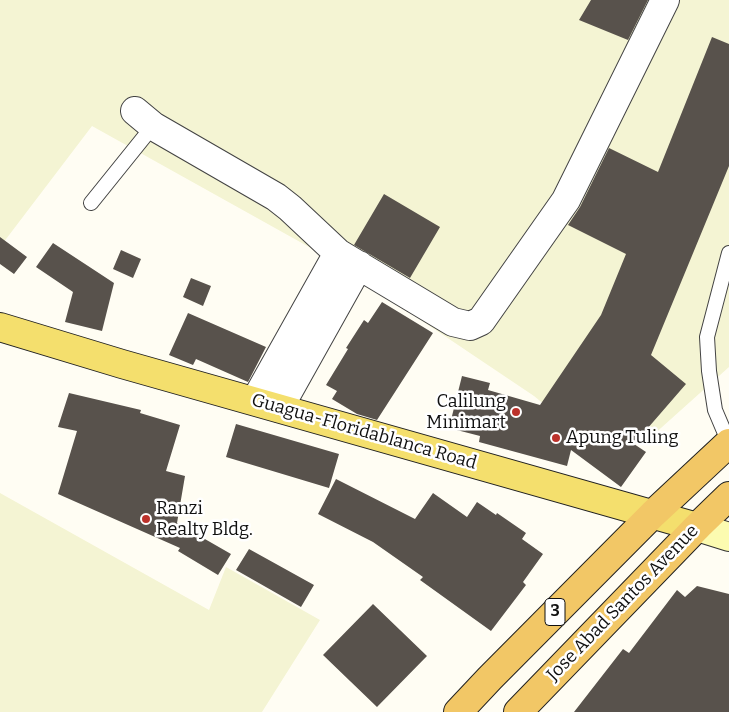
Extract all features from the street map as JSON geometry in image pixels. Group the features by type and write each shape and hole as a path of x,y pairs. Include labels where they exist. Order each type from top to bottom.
{"highway":[{"name":"3","path":"458,712 496,671 653,514 729,443"},
{"name":"Jose Abad Santos Avenue","path":"518,712 729,496"}],"main road":[{"name":"Guagua-Floridablanca Road","path":"0,327 122,364 729,536"}],"street":[{"path":"144,119 276,197 349,259 453,322 470,326 481,321 566,200 665,0"},
{"path":"267,405 349,259"}],"lane":[{"path":"91,203 144,119"},
{"path":"729,252 707,337 709,371 715,410 729,443"}],"green space":[{"path":"0,0 729,0 729,367 642,445 605,421 589,441 534,396 327,257 92,126 0,247"},
{"path":"0,493 209,610 226,567 320,620 262,712 0,712"}],"building":[{"path":"591,0 648,0 628,40 579,20"},
{"path":"712,37 729,44 729,166 651,355 686,384 634,444 646,452 621,487 571,450 567,466 479,442 480,436 449,428 462,376 490,383 488,390 540,405 601,315 626,254 568,225 580,207 609,148 658,172"},
{"path":"384,194 440,227 410,278 354,245"},
{"path":"0,237 27,257 14,274 0,264"},
{"path":"53,243 114,283 102,331 65,322 73,292 36,267"},
{"path":"121,250 141,259 133,278 113,269"},
{"path":"191,278 211,286 203,306 183,297"},
{"path":"382,302 433,333 377,420 357,414 332,399 337,391 326,385 364,320 368,323"},
{"path":"188,313 266,347 248,382 196,359 193,365 169,355"},
{"path":"69,393 141,410 140,413 180,425 166,471 185,476 177,523 231,554 218,575 178,551 180,548 58,494 77,431 58,427"},
{"path":"236,424 339,454 329,488 226,457"},
{"path":"336,479 415,519 433,493 467,517 477,502 526,533 522,539 543,554 523,582 526,585 491,631 420,580 423,577 373,542 318,514"},
{"path":"249,549 314,585 301,607 236,570"},
{"path":"697,586 729,594 729,712 574,712 623,649 629,653 677,590 685,597"},
{"path":"373,604 427,656 377,707 323,655"}],"place":[{"name":"Calilung Minimart","path":"516,412"},
{"name":"Apung Tuling","path":"556,438"},
{"name":"Ranzi Realty Bldg.","path":"146,519"}]}
